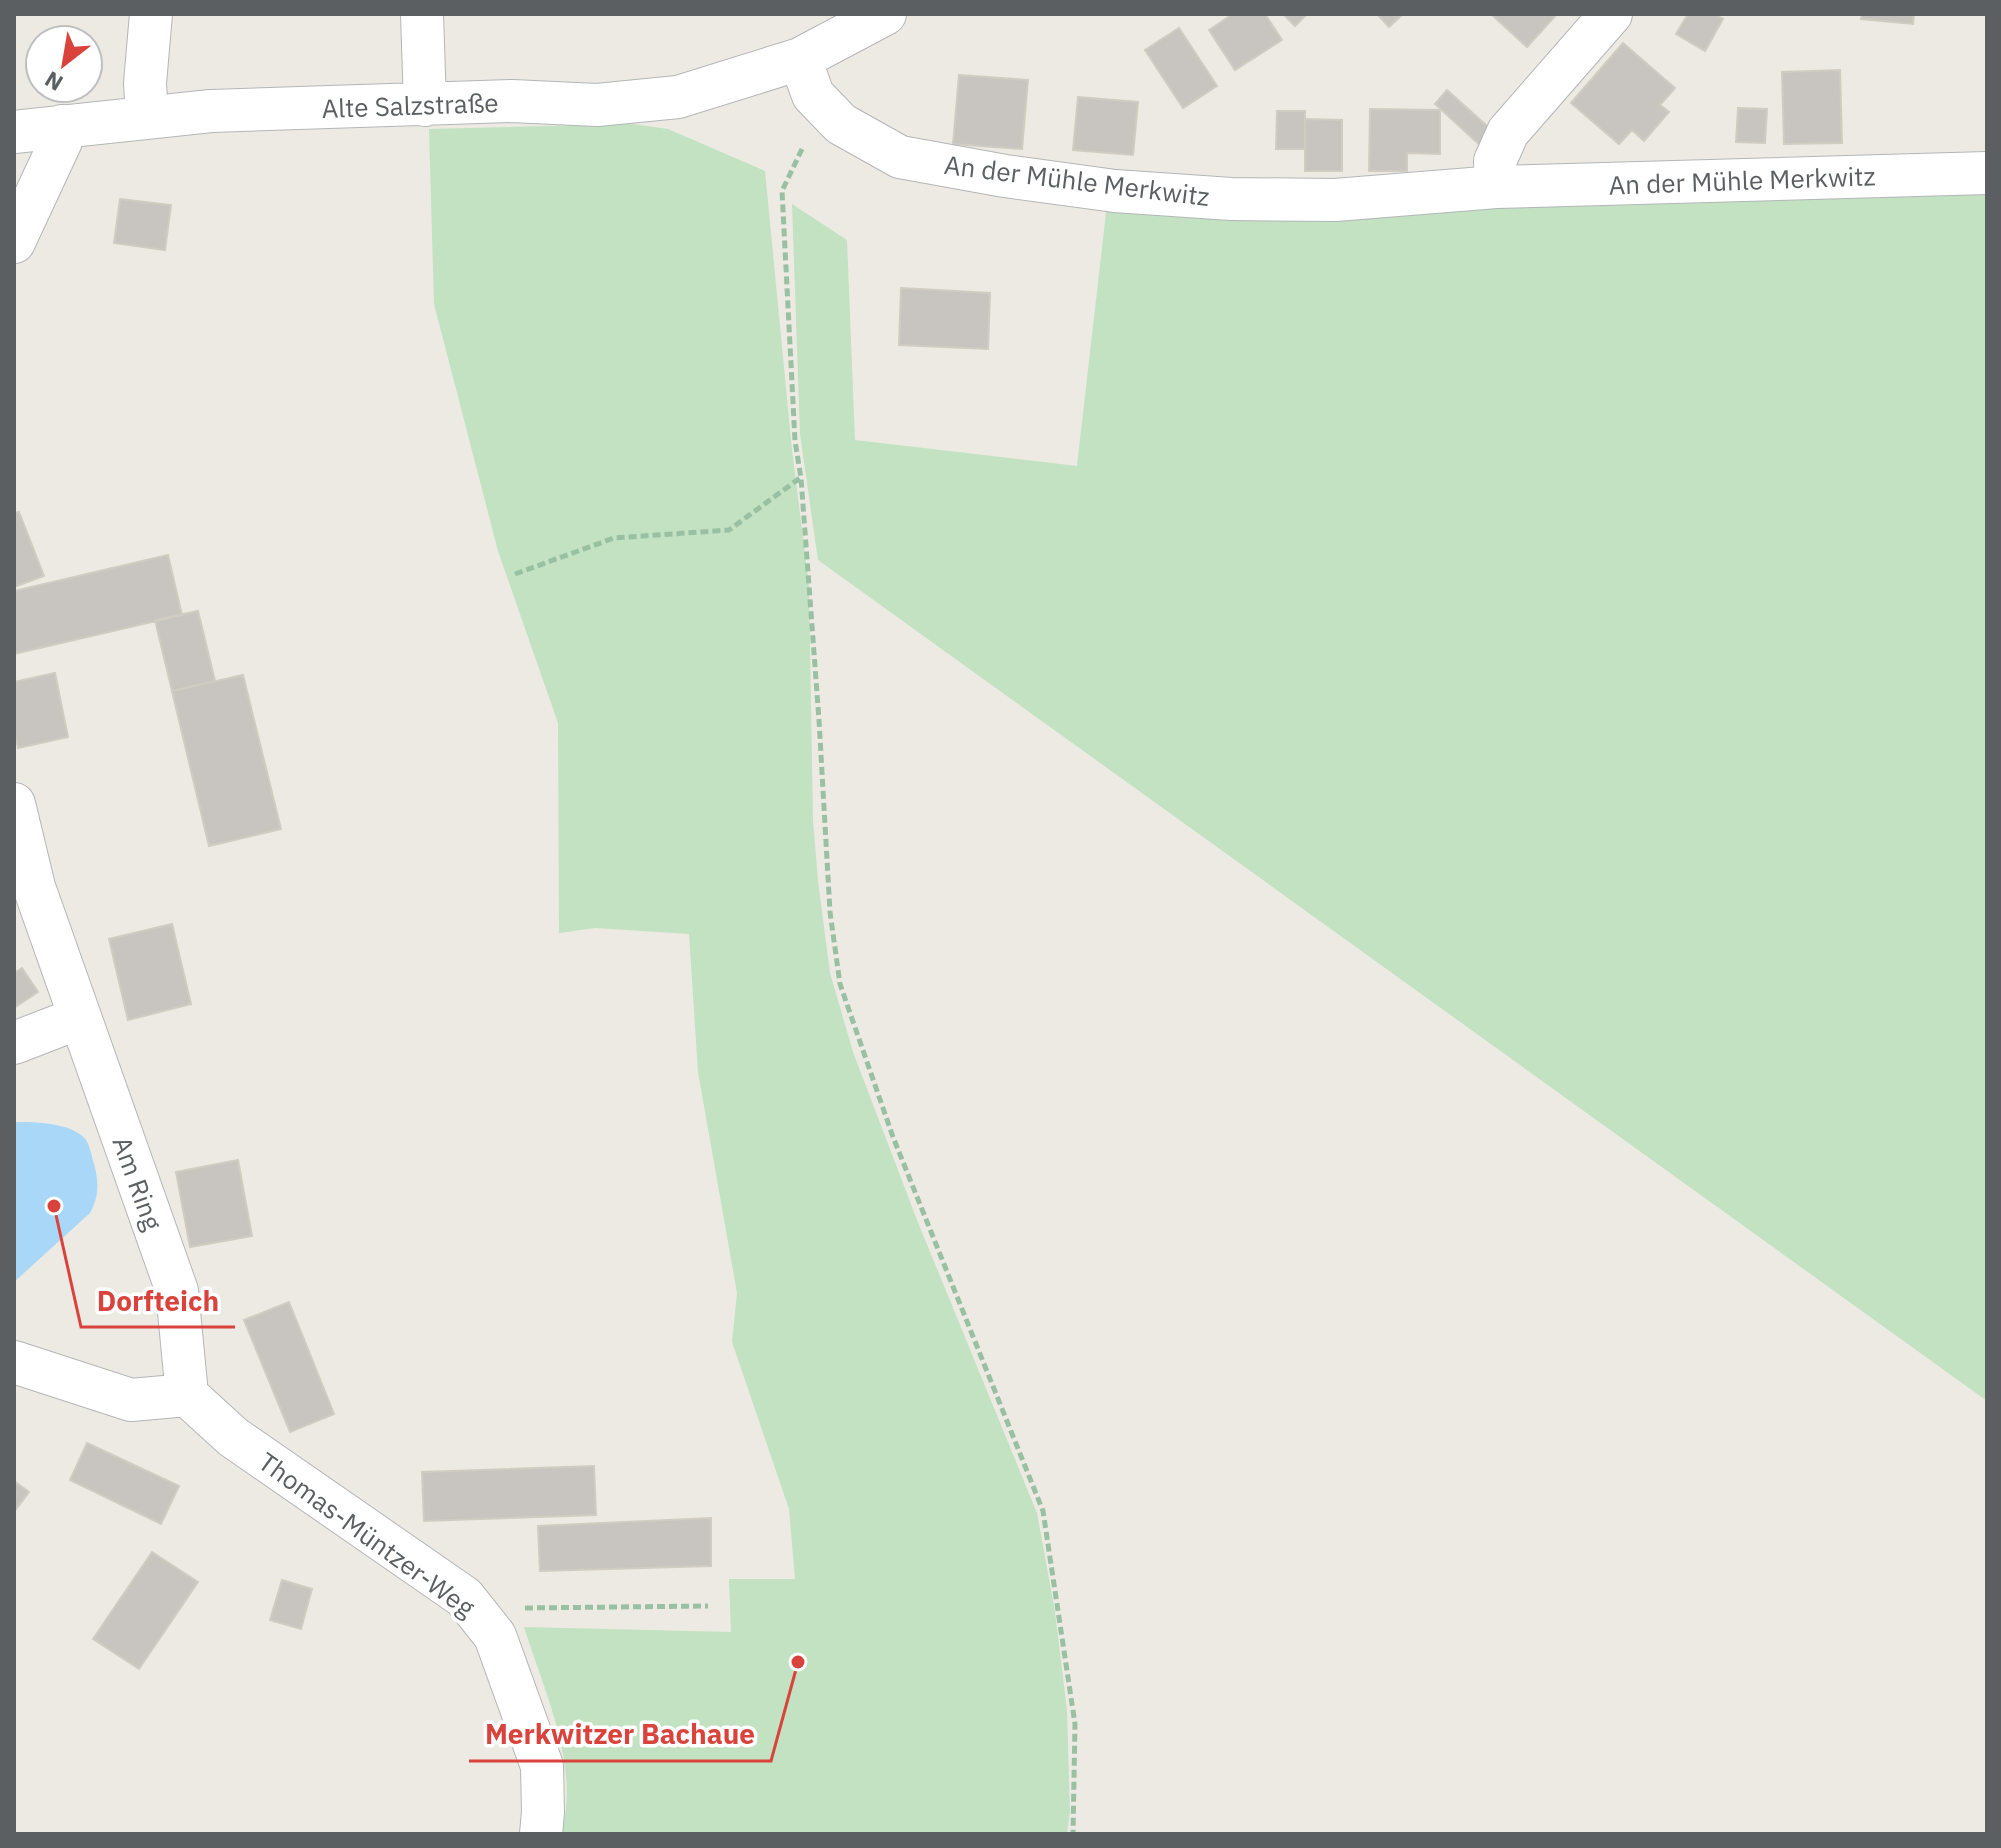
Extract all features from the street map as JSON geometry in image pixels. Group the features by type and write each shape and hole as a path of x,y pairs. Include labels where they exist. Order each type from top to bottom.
{"street":[{"path":"147,116 145,83 151,14"},
{"path":"422,14 425,105"},
{"path":"800,59 885,14"},
{"path":"1496,187 1495,161 1508,132 1611,14"},
{"name":"Alte Salzstraße","path":"14,132 211,111 512,101 597,105 678,97 800,59"},
{"name":"An der Mühle Merkwitz","path":"800,59 813,95 841,124 900,157 1115,191 1231,199 1335,200 1496,187 1987,173"},
{"path":"14,242 61,141 62,126"},
{"name":"Am Ring","path":"14,804 34,887 177,1291 187,1395"},
{"path":"14,1043 79,1018"},
{"path":"14,1362 131,1400 187,1395"},
{"name":"Thomas-Müntzer-Weg","path":"187,1395 233,1437 464,1597 495,1636 542,1766 541,1834"}],"path":[{"path":"802,149 782,191 795,441 801,478 819,720 830,912 840,984 893,1137 1043,1511 1075,1724 1073,1834"},
{"path":"515,574 614,538 729,530 801,478"},
{"path":"464,1597 527,1609 708,1606"}],"green space":[{"path":"632,124 668,129 765,171 792,450 809,586 813,820 830,973 853,1052 917,1220 1037,1513 1055,1612 1067,1710 1070,1812 1067,1834 561,1834 566,1808 563,1756 558,1729 524,1627 731,1632 729,1579 795,1579 789,1509 732,1342 737,1293 698,1072 689,934 595,928 559,933 558,723 498,551 434,304 429,129"},
{"path":"1987,187 1987,1401 818,560 800,434 792,204 847,240 855,440 1077,466 1107,204"}],"water":[{"path":"14,1122 52,1124 80,1134 89,1145 96,1171 97,1195 90,1213 14,1282"}],"building":[{"path":"1233,14 1265,14 1282,40 1235,70 1209,30"},
{"path":"1283,14 1307,14 1295,26"},
{"path":"1377,14 1403,14 1389,27"},
{"path":"1491,14 1557,14 1527,47"},
{"path":"1688,14 1714,14 1723,19 1705,51 1676,34"},
{"path":"1862,14 1914,14 1913,24 1861,19"},
{"path":"1179,28 1217,86 1183,108 1145,50"},
{"path":"1623,43 1675,88 1660,105 1669,112 1644,141 1632,130 1619,144 1571,103"},
{"path":"1840,70 1842,143 1784,144 1782,72"},
{"path":"959,75 1028,80 1022,149 953,144"},
{"path":"1447,90 1495,133 1482,147 1435,104"},
{"path":"1078,97 1138,102 1133,155 1073,150"},
{"path":"1738,108 1767,109 1765,143 1736,142"},
{"path":"1370,109 1440,110 1440,154 1407,153 1407,171 1369,171"},
{"path":"1277,111 1305,111 1305,149 1276,149"},
{"path":"1305,119 1342,120 1342,171 1305,171"},
{"path":"120,199 171,205 165,250 114,243"},
{"path":"901,288 990,293 988,349 899,345"},
{"path":"19,512 44,576 14,587 14,513"},
{"path":"168,555 182,615 14,654 14,591"},
{"path":"198,611 215,681 172,691 155,620"},
{"path":"55,673 68,737 18,748 14,728 14,682"},
{"path":"243,675 281,829 209,846 172,691"},
{"path":"172,924 191,1004 128,1020 109,939"},
{"path":"22,968 38,992 14,1008 14,973"},
{"path":"238,1160 252,1236 190,1247 176,1172"},
{"path":"289,1302 334,1414 290,1432 244,1320"},
{"path":"87,1443 179,1486 161,1524 70,1480"},
{"path":"594,1466 596,1515 424,1521 422,1472"},
{"path":"14,1481 29,1492 14,1512"},
{"path":"711,1518 711,1566 540,1571 538,1526"},
{"path":"152,1552 198,1582 139,1669 93,1639"},
{"path":"282,1580 312,1589 301,1629 270,1620"}],"place":[{"name":"Dorfteich","path":"54,1206"},
{"name":"Merkwitzer Bachaue","path":"798,1662"}]}
